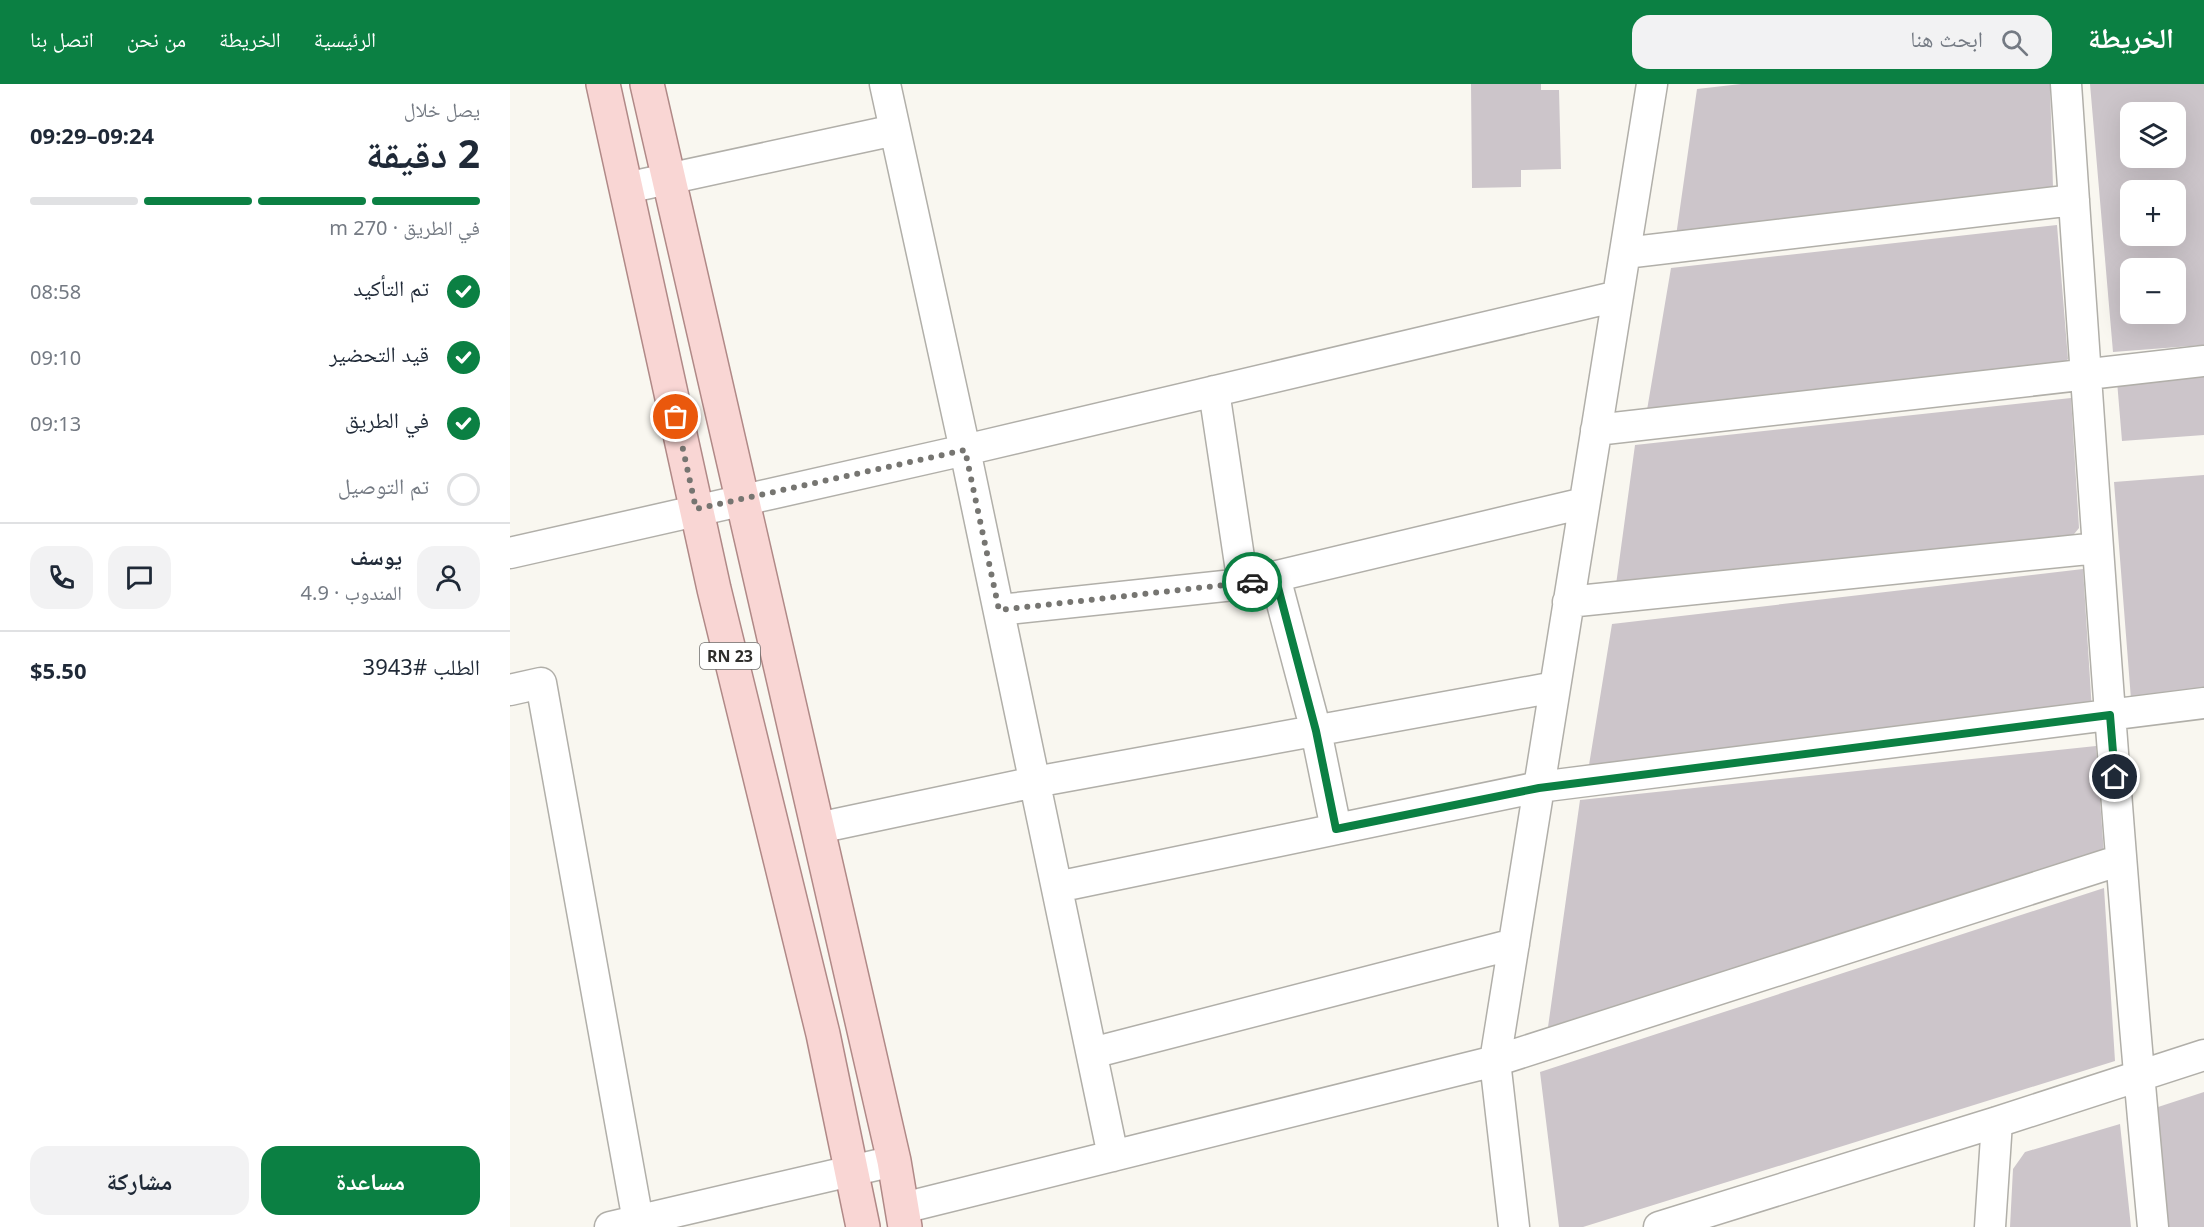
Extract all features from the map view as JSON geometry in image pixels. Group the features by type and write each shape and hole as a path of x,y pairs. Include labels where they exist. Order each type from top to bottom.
{"main road":[{"name":"RN 23","path":"603,84 714,589 824,1034 863,1227"},
{"name":"RN 23","path":"647,84 894,1161 904,1217"}],"street":[{"path":"885,84 965,450 1113,1156"},
{"path":"1514,1227 1495,1061 1652,84"},
{"path":"2066,84 2121,860 2153,1227"},
{"path":"626,188 895,130"},
{"path":"1625,253 2074,200"},
{"path":"510,553 696,509 965,450 1618,296"},
{"path":"1596,430 2204,362"},
{"path":"1214,391 1243,585"},
{"path":"999,610 1243,585 1584,503"},
{"path":"1568,602 2098,548"},
{"path":"1275,576 1316,731 1336,829"},
{"path":"510,690 541,684 625,1225 894,1161"},
{"path":"818,828 1035,782 1555,687"},
{"path":"1057,887 1539,788 2204,703"},
{"path":"904,1217 1113,1156 1495,1061 2121,860"},
{"path":"1092,1053 1514,944"},
{"path":"1659,1227 2204,1055"},
{"path":"1990,1227 1997,1122"}],"building":[{"path":"1471,84 1541,84 1541,90 1559,90 1561,169 1521,170 1521,187 1472,188"},
{"path":"1741,84 2050,84 2053,188 1676,236 1697,89"},
{"path":"2090,84 2204,84 2204,345 2113,352"},
{"path":"2057,225 2068,359 2060,368 1647,410 1671,268"},
{"path":"2204,375 2204,435 2122,441 2117,381"},
{"path":"2071,398 2079,528 2070,539 1615,592 1635,445"},
{"path":"2204,475 2204,694 2131,699 2114,482"},
{"path":"2083,569 2092,711 1589,765 1612,624"},
{"path":"2096,746 2104,854 1548,1027 1580,800"},
{"path":"2104,888 2115,1061 1583,1227 1559,1227 1540,1072"},
{"path":"2204,1092 2204,1227 2169,1227 2155,1108"},
{"path":"2120,1124 2131,1227 2010,1227 2013,1169 2025,1152"}],"way so far":[{"path":"676,417 696,509 965,450 999,610 1243,585 1252,582"}],"route":[{"path":"1252,582 1275,576 1316,731 1336,829 1539,788 2110,715 2115,777"}]}
